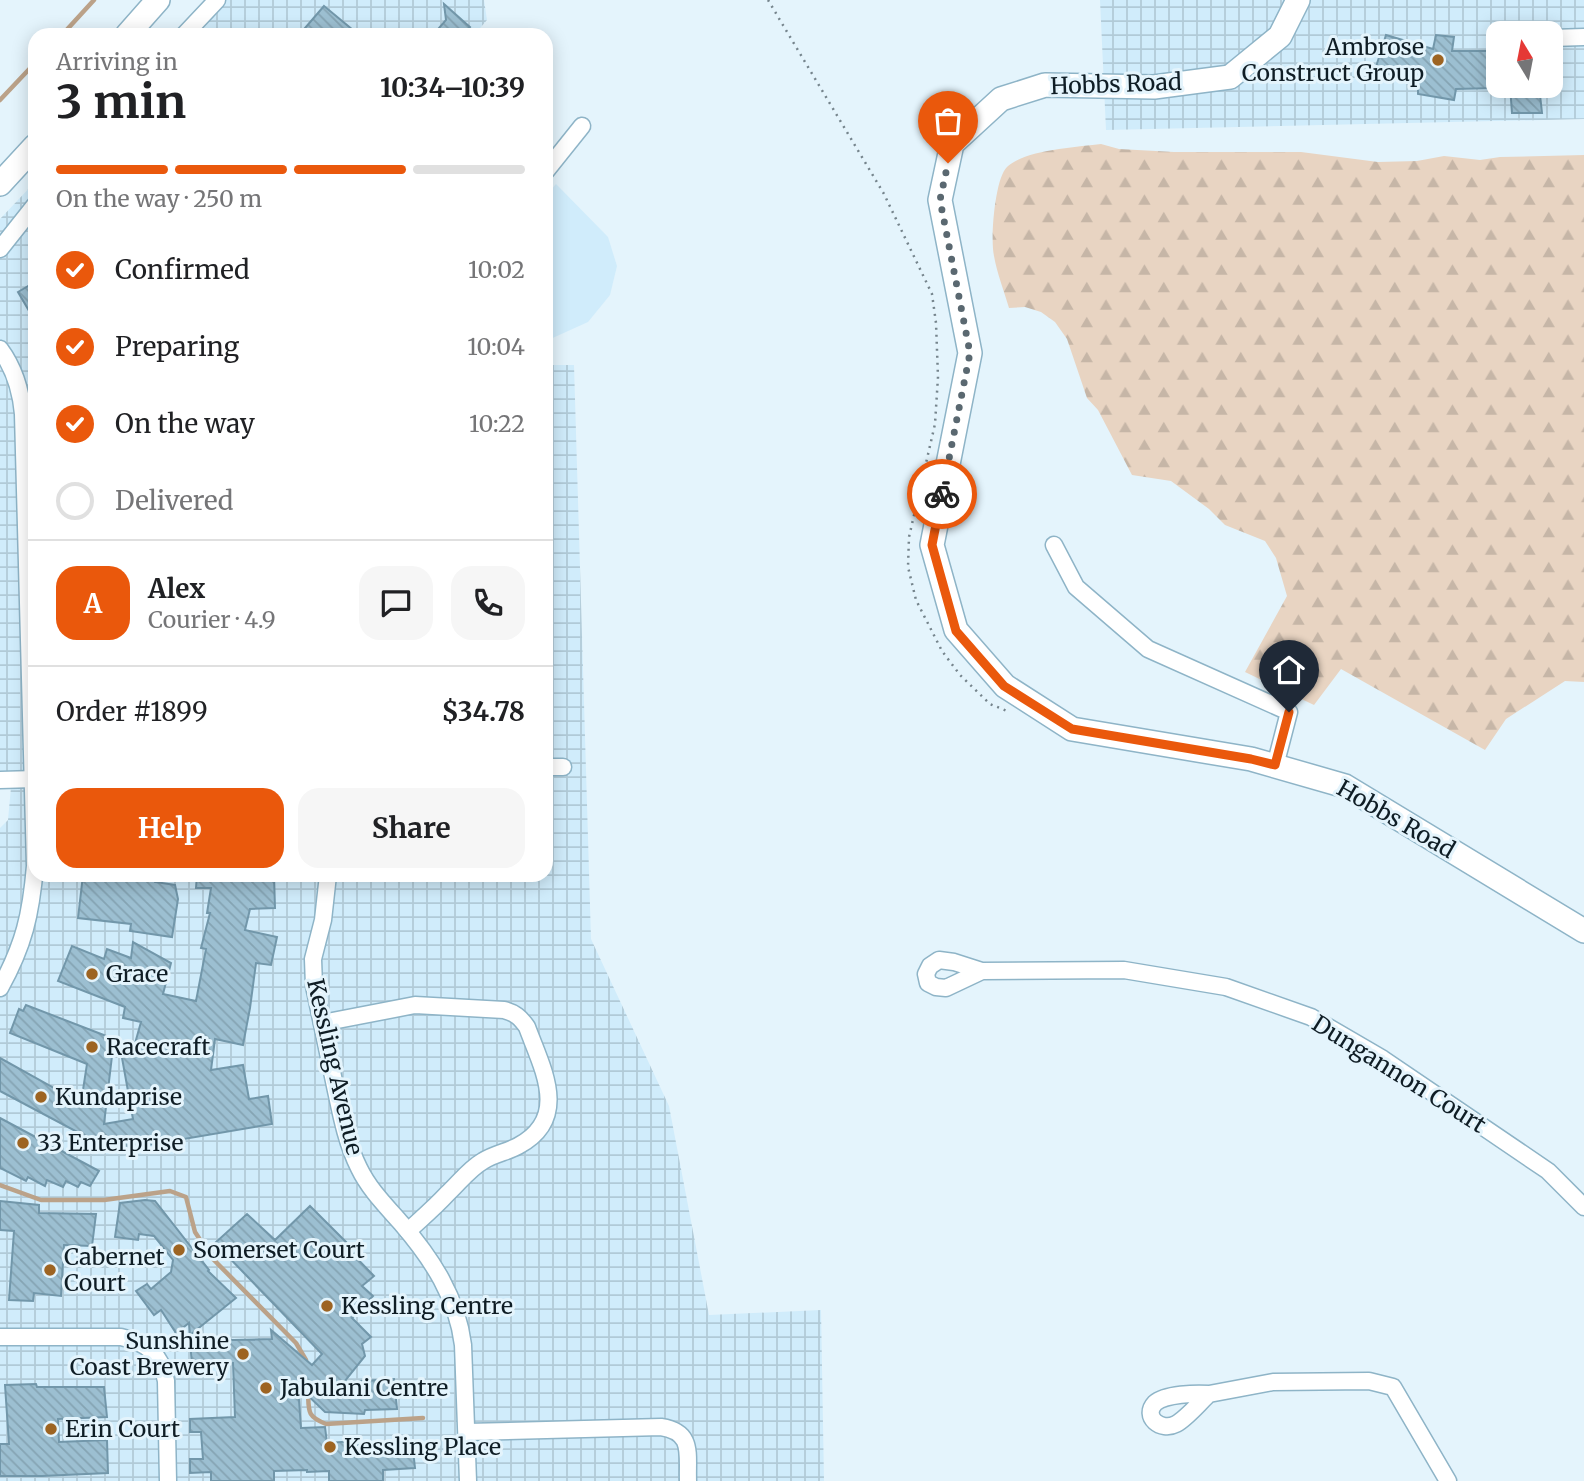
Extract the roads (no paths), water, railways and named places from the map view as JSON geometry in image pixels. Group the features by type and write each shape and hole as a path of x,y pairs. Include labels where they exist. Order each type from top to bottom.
{"street":[{"path":"133,28 158,0"},
{"path":"191,28 217,0"},
{"name":"Hobbs Road","path":"1298,0 1280,36 1230,77 1154,86 1045,85 1001,99 952,144 940,200 970,353 932,545 956,631 1004,686 1072,729 1251,759 1345,786 1584,932"},
{"path":"1563,38 1584,37"},
{"path":"553,162 582,126"},
{"path":"0,184 28,154"},
{"path":"0,249 28,214"},
{"path":"0,349 14,375 22,401 28,580"},
{"path":"1054,545 1076,587 1148,649 1289,712 1275,765"},
{"path":"553,767 563,767"},
{"path":"0,780 28,779"},
{"path":"0,988 22,942 30,916 33,882"},
{"name":"Kessling Avenue","path":"327,882 323,920 313,959 314,986 350,1149 371,1189 424,1251 455,1308 463,1345 468,1481"},
{"name":"Dungannon Court","path":"982,971 1124,970 1226,986 1311,1017 1383,1059 1548,1171 1584,1208"},
{"path":"322,1023 425,1005 504,1010 514,1013 527,1027 546,1079 549,1108 545,1122 527,1140 473,1168 408,1231"},
{"path":"0,1337 121,1336 148,1347 158,1358 166,1381 168,1481"},
{"path":"1209,1394 1273,1382 1369,1381 1393,1387 1448,1481"},
{"path":"467,1432 661,1427 672,1429 680,1433 685,1440 688,1481"}],"waterway":[{"path":"68,28 94,0"},
{"path":"0,100 28,70"},
{"path":"0,1185 41,1200 104,1200 170,1191 186,1197 195,1232 212,1258 296,1343 306,1365"},
{"path":"308,1391 310,1412 326,1424 423,1418"}],"place":[{"name":"Ambrose Construct Group","path":"1438,60"},
{"name":"Grace","path":"92,974"},
{"name":"Racecraft","path":"92,1047"},
{"name":"Kundaprise","path":"41,1097"},
{"name":"33 Enterprise","path":"23,1143"},
{"name":"Somerset Court","path":"179,1250"},
{"name":"Cabernet Court","path":"50,1270"},
{"name":"Kessling Centre","path":"327,1306"},
{"name":"Sunshine Coast Brewery","path":"243,1354"},
{"name":"Jabulani Centre","path":"266,1388"},
{"name":"Erin Court","path":"51,1429"},
{"name":"Kessling Place","path":"330,1447"}]}
